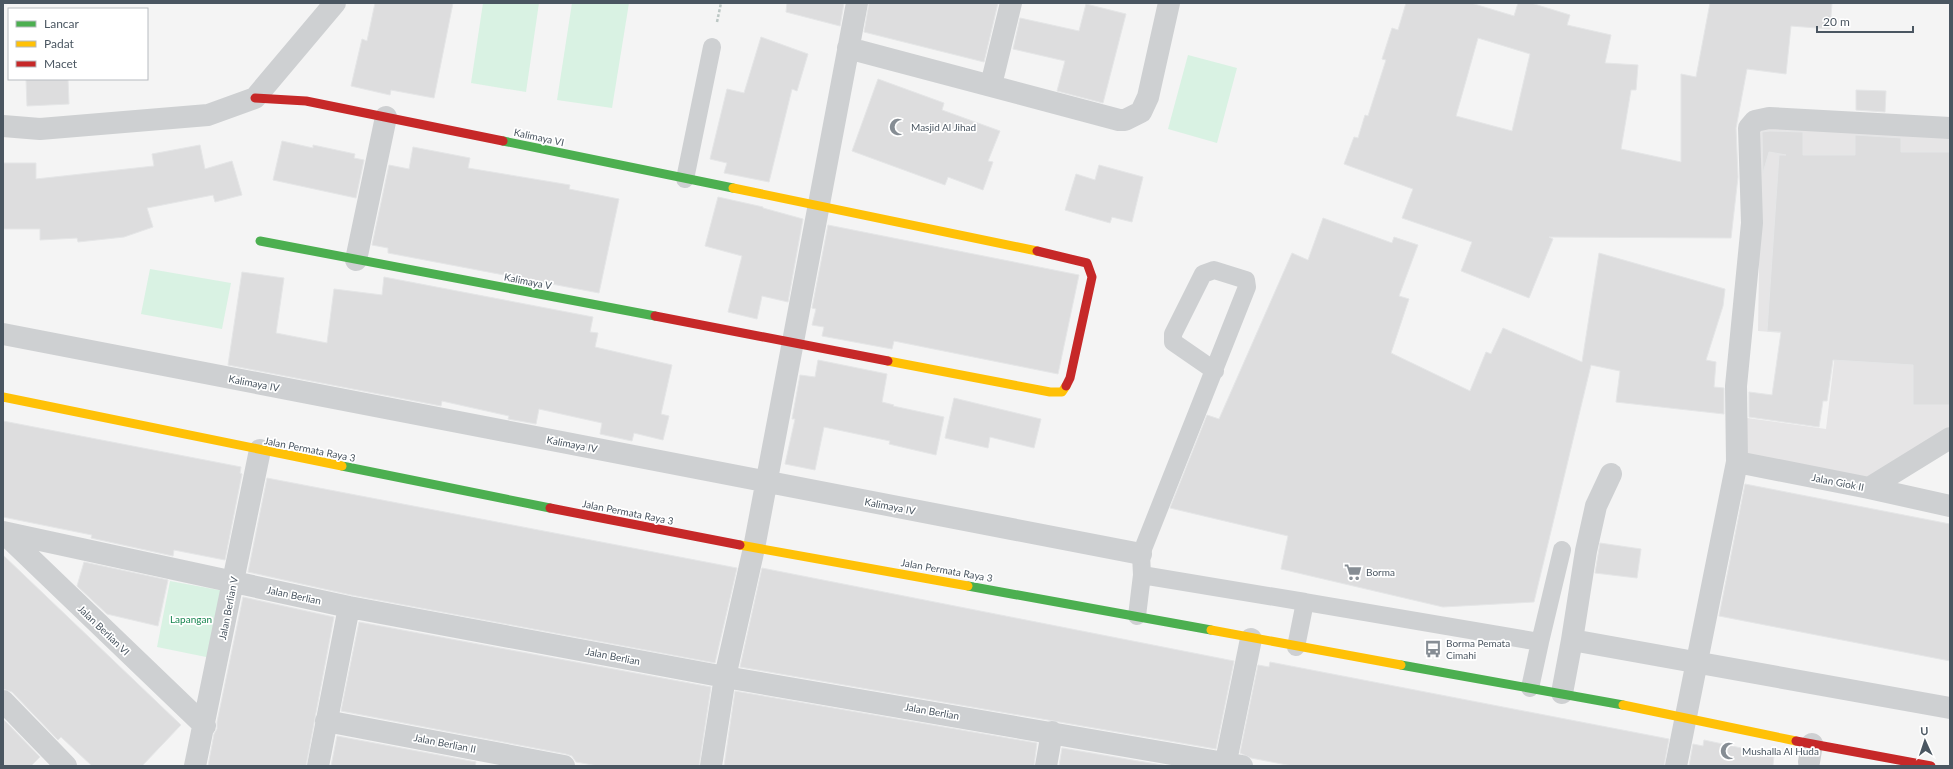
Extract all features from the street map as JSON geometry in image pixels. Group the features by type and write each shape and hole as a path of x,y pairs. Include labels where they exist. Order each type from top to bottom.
{"street":[{"path":"3,126 40,129 208,115 255,98 335,3"},
{"path":"711,766 725,677 754,548 857,3"},
{"path":"991,86 1011,3"},
{"path":"848,48 1119,120 1125,120 1141,112 1148,97 1169,3"},
{"name":"Kalimaya VI","path":"255,98 306,101 685,179 818,204"},
{"path":"356,260 386,117"},
{"path":"1676,766 1737,462 1736,386 1752,223 1748,132 1750,125 1755,121 1769,118 1950,128"},
{"name":"Kalimaya V","path":"260,241 1050,392 1062,392 1070,378 1092,277 1091,271 1086,263 1076,259 818,204"},
{"name":"Kalimaya IV","path":"3,334 766,482 1141,565"},
{"name":"Jalan Permata Raya 3","path":"3,397 260,450 754,548 1137,616 1251,639 1562,693 1685,717 1810,753 1931,766"},
{"name":"Jalan Giok II","path":"1737,462 1869,488 1950,438"},
{"name":"Jalan Berlian V","path":"195,766 260,450"},
{"path":"1562,693 1586,551 1596,506 1611,474"},
{"path":"1869,488 1950,506"},
{"name":"Jalan Berlian","path":"4,533 349,606 725,677 1052,732 1231,765"},
{"name":"Jalan Berlian VI","path":"4,533 204,726"},
{"path":"318,766 349,606"},
{"path":"1231,765 1251,639"},
{"path":"1572,640 1950,708"},
{"path":"3,701 54,762"},
{"name":"Jalan Berlian II","path":"326,721 564,766"},
{"path":"1046,766 1052,732"}],"lane":[{"path":"685,179 712,47"},
{"path":"1137,616 1141,565 1215,371 1247,287 1246,280 1214,270 1203,274 1173,334 1172,342 1215,371"},
{"path":"1530,688 1562,550"},
{"path":"1141,565 1305,602 1540,642"},
{"path":"1296,647 1305,602"}],"shaded area":[{"path":"1754,125 1950,133 1950,426 1867,478 1746,455 1747,418 1826,429 1837,337 1758,331 1759,270 1756,236"}],"green space":[{"path":"483,3 539,3 526,92 471,83"},
{"path":"572,3 629,3 612,108 557,100"},
{"path":"1188,55 1237,68 1217,143 1168,129"},
{"path":"150,269 231,283 222,329 141,314"},
{"name":"Lapangan","path":"170,581 224,591 211,658 157,647"}],"building":[{"path":"375,3 453,3 434,98 391,90 390,95 351,86 362,39 367,41"},
{"path":"787,3 844,3 840,26 786,12"},
{"path":"869,3 998,3 984,62 864,32"},
{"path":"1406,3 1471,3 1514,16 1518,3 1531,3 1570,15 1567,25 1611,35 1605,63 1638,65 1636,90 1631,90 1621,149 1681,162 1681,74 1696,77 1710,3 1832,3 1830,29 1791,26 1786,74 1747,69 1736,128 1738,177 1731,238 1549,237 1553,239 1529,298 1461,271 1472,242 1402,218 1413,189 1344,164 1354,137 1358,138 1365,115 1368,116 1386,60 1382,59 1392,28 1398,30","holes":["1478,38 1530,54 1512,131 1456,116"]},
{"path":"1086,4 1126,14 1103,103 1057,91 1065,61 1013,49 1020,18 1079,31"},
{"path":"761,37 808,54 797,91 792,89 769,182 724,173 727,163 710,159 727,89 744,93"},
{"path":"878,79 944,103 942,110 1000,131 988,161 993,162 983,190 948,177 945,185 852,151"},
{"path":"26,80 68,80 69,104 27,106"},
{"path":"1856,90 1886,91 1885,112 1856,110"},
{"path":"1762,132 1803,132 1803,155 1855,155 1855,135 1901,138 1901,152 1950,152 1950,405 1913,405 1913,365 1833,360 1827,401 1823,401 1819,427 1749,417 1749,392 1772,395 1781,332 1767,331 1779,155 1786,155 1769,152 1763,173"},
{"path":"282,141 313,148 313,145 355,154 354,158 364,160 356,198 273,180"},
{"path":"200,145 205,169 232,161 242,195 215,202 213,195 147,208 153,227 124,237 78,242 77,238 40,240 40,229 3,229 3,163 36,163 36,179 154,166 152,154"},
{"path":"413,147 470,158 468,168 570,185 569,189 619,199 599,293 388,253 388,248 372,245 389,165 409,169"},
{"path":"1099,165 1143,177 1132,222 1112,217 1110,223 1065,210 1076,174 1095,180"},
{"path":"718,197 763,207 803,219 788,302 762,296 757,319 728,312 742,256 705,246"},
{"path":"1323,218 1392,243 1394,237 1418,245 1399,296 1409,299 1391,353 1470,391 1486,352 1491,354 1503,328 1582,362 1599,253 1725,289 1723,306 1706,360 1716,362 1714,387 1724,388 1724,414 1616,402 1620,371 1591,365 1534,602 1443,607 1281,569 1288,536 1170,508 1207,415 1219,419 1292,253 1308,260"},
{"path":"828,225 1079,275 1058,374 894,341 892,349 822,336 824,327 812,325 816,309 812,308"},
{"path":"242,272 284,278 276,333 327,343 334,289 382,295 384,277 593,317 590,332 598,333 595,347 672,365 661,414 669,416 663,440 634,433 632,441 600,434 602,423 539,409 536,424 508,419 509,416 442,401 441,406 228,365"},
{"path":"818,360 887,374 882,402 894,405 893,406 944,417 936,455 889,444 890,441 824,427 815,470 785,464 795,419 792,419 800,375 815,377"},
{"path":"954,398 1041,419 1034,448 990,437 988,448 945,438"},
{"path":"3,421 241,467 240,473 242,474 225,560 174,550 173,556 91,538 92,535 3,517"},
{"path":"267,478 737,568 715,663 351,595 248,572"},
{"path":"1745,484 1950,524 1950,661 1719,616"},
{"path":"1600,543 1641,549 1637,578 1595,573"},
{"path":"3,555 181,725 142,766 92,766 61,737 58,740 12,692 3,689"},
{"path":"84,562 168,580 158,626 107,614 77,586"},
{"path":"762,568 1234,661 1216,749 740,667"},
{"path":"243,597 334,617 306,766 208,766 214,734 217,729 217,722"},
{"path":"359,622 711,687 699,766 598,766 576,762 572,756 566,754 341,711"},
{"path":"1270,662 1669,739 1664,766 1292,766 1251,758 1240,753 1258,665 1269,667"},
{"path":"735,691 1037,743 1034,766 724,766"},
{"path":"3,719 40,757 31,766 3,766"},
{"path":"337,736 476,762 475,766 331,766"},
{"name":"Mushalla Al Huda","path":"1704,740 1774,755 1773,766 1689,766 1693,744 1703,746"},
{"path":"1062,748 1168,766 1059,766"}],"traffic: fast":[{"path":"503,141 733,188"},
{"path":"260,241 655,316"},
{"path":"342,466 550,508"},
{"path":"968,586 1211,630"},
{"path":"1401,665 1623,705"}],"traffic: slow":[{"path":"733,188 1037,251"},
{"path":"888,361 1050,392 1062,392 1066,386"},
{"path":"3,397 342,466"},
{"path":"740,545 968,586"},
{"path":"1211,630 1401,665"},
{"path":"1623,705 1796,741"}],"traffic: jam":[{"path":"255,98 306,101 503,141"},
{"path":"1037,251 1087,263 1092,277 1070,378 1066,386"},
{"path":"655,316 888,361"},
{"path":"550,508 740,545"},
{"path":"1796,741 1931,766"}],"place":[{"name":"Masjid Al Jihad","path":"898,127"},
{"name":"Borma","path":"1353,572"},
{"name":"Borma Pemata Cimahi","path":"1433,649"},
{"name":"Mushalla Al Huda","path":"1729,751"}]}
